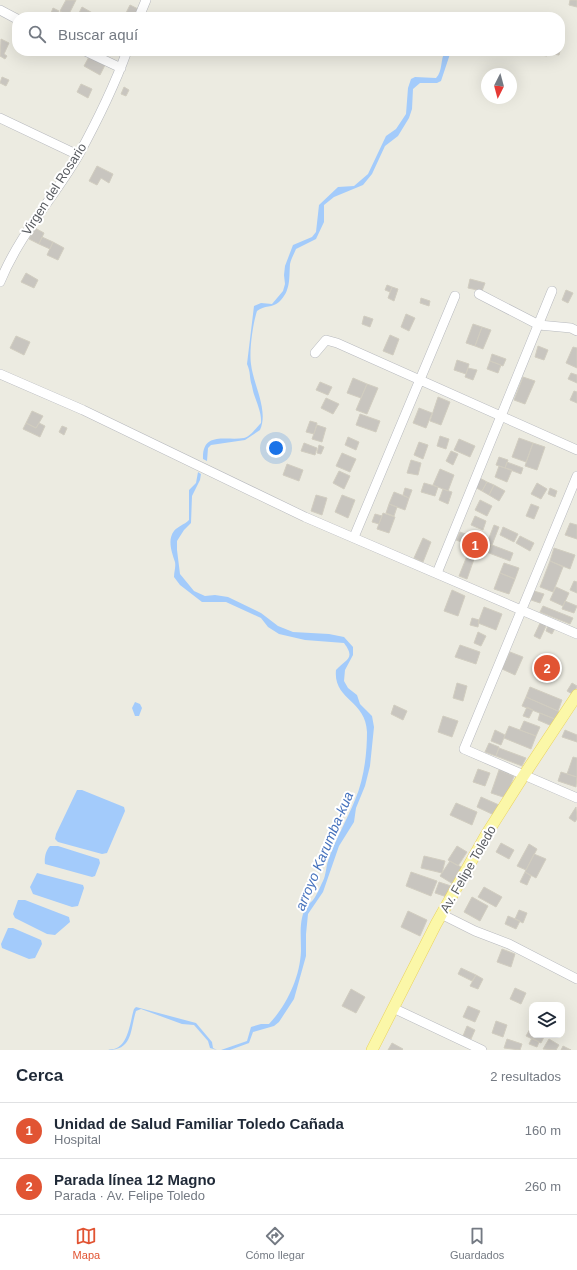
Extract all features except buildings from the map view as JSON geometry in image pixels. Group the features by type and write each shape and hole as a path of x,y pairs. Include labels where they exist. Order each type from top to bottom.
{"main road":[{"name":"Av. Felipe Toledo","path":"372,1050 441,914 524,775 577,695"}],"street":[{"path":"142,12 146,0"},
{"path":"0,10 12,16"},
{"path":"96,56 121,68"},
{"name":"Virgen del Rosario","path":"0,282 9,261 31,223 78,155 121,68 125,56"},
{"path":"0,118 78,155"},
{"path":"436,573 552,292"},
{"path":"479,294 538,325 571,328 577,331"},
{"path":"354,537 455,296"},
{"path":"315,353 326,340 337,343 577,450"},
{"path":"0,374 83,410 305,517 577,634"},
{"path":"577,476 464,749 577,798"},
{"path":"441,914 475,931 508,944 577,979"},
{"path":"393,1008 482,1050"}],"water":[{"path":"443,56 449,56 441,81 437,83 420,83 413,89 412,109 409,118 398,136 385,146 372,174 363,185 334,197 324,205 324,222 316,239 296,249 290,264 289,284 283,298 277,304 257,311 252,337 251,358 252,372 260,397 263,414 260,430 245,440 211,445 208,448 207,461 203,459 206,444 216,439 244,438 251,434 261,423 247,364 254,306 261,303 272,304 283,291 285,284 285,266 293,245 312,237 316,232 319,205 338,187 354,186 368,174 386,136 396,129 406,114 408,88 411,79 415,77 436,78 440,72"},
{"path":"198,472 201,474 200,480 192,496 191,523 184,530 177,541 180,574 194,591 205,596 215,595 228,597 261,613 278,626 293,632 329,634 344,637 353,647 353,655 345,670 344,681 348,688 357,695 360,704 372,716 374,727 370,766 365,786 356,808 354,822 339,846 323,892 308,914 306,956 294,999 279,1022 274,1026 253,1032 249,1043 230,1050 221,1050 247,1041 251,1027 261,1024 269,1024 287,999 295,981 300,961 303,914 306,906 316,896 323,881 327,863 352,808 361,784 367,732 365,721 361,713 339,688 336,680 336,670 346,661 349,656 348,648 344,643 305,640 279,634 268,627 261,618 226,602 202,602 180,585 174,577 175,564 170,542 174,531 189,520 189,490 196,483"},
{"path":"135,702 140,704 142,708 139,716 135,716 132,708"},
{"path":"77,790 82,790 124,807 125,811 107,853 102,854 58,842 55,839"},
{"path":"50,846 58,846 99,859 100,863 95,876 92,877 45,864 47,850"},
{"path":"37,873 83,885 84,888 78,906 72,907 33,894 30,887"},
{"path":"18,900 25,900 69,917 70,922 55,935 47,934 15,918 13,914"},
{"path":"8,928 13,928 41,940 42,944 35,958 29,959 2,948 1,944"},
{"path":"136,1007 196,1023 212,1042 213,1048 217,1050 210,1048 208,1041 194,1025 182,1024 141,1009 136,1011 131,1032 126,1043 122,1047 108,1050 119,1047 123,1043 128,1032 134,1009"}],"place":[{"name":"Unidad de Salud Familiar Toledo Cañada","path":"475,545"},
{"name":"Parada línea 12 Magno","path":"547,668"}],"water label":[{"name":"arroyo Karumba-kua","path":"324,851"}]}
